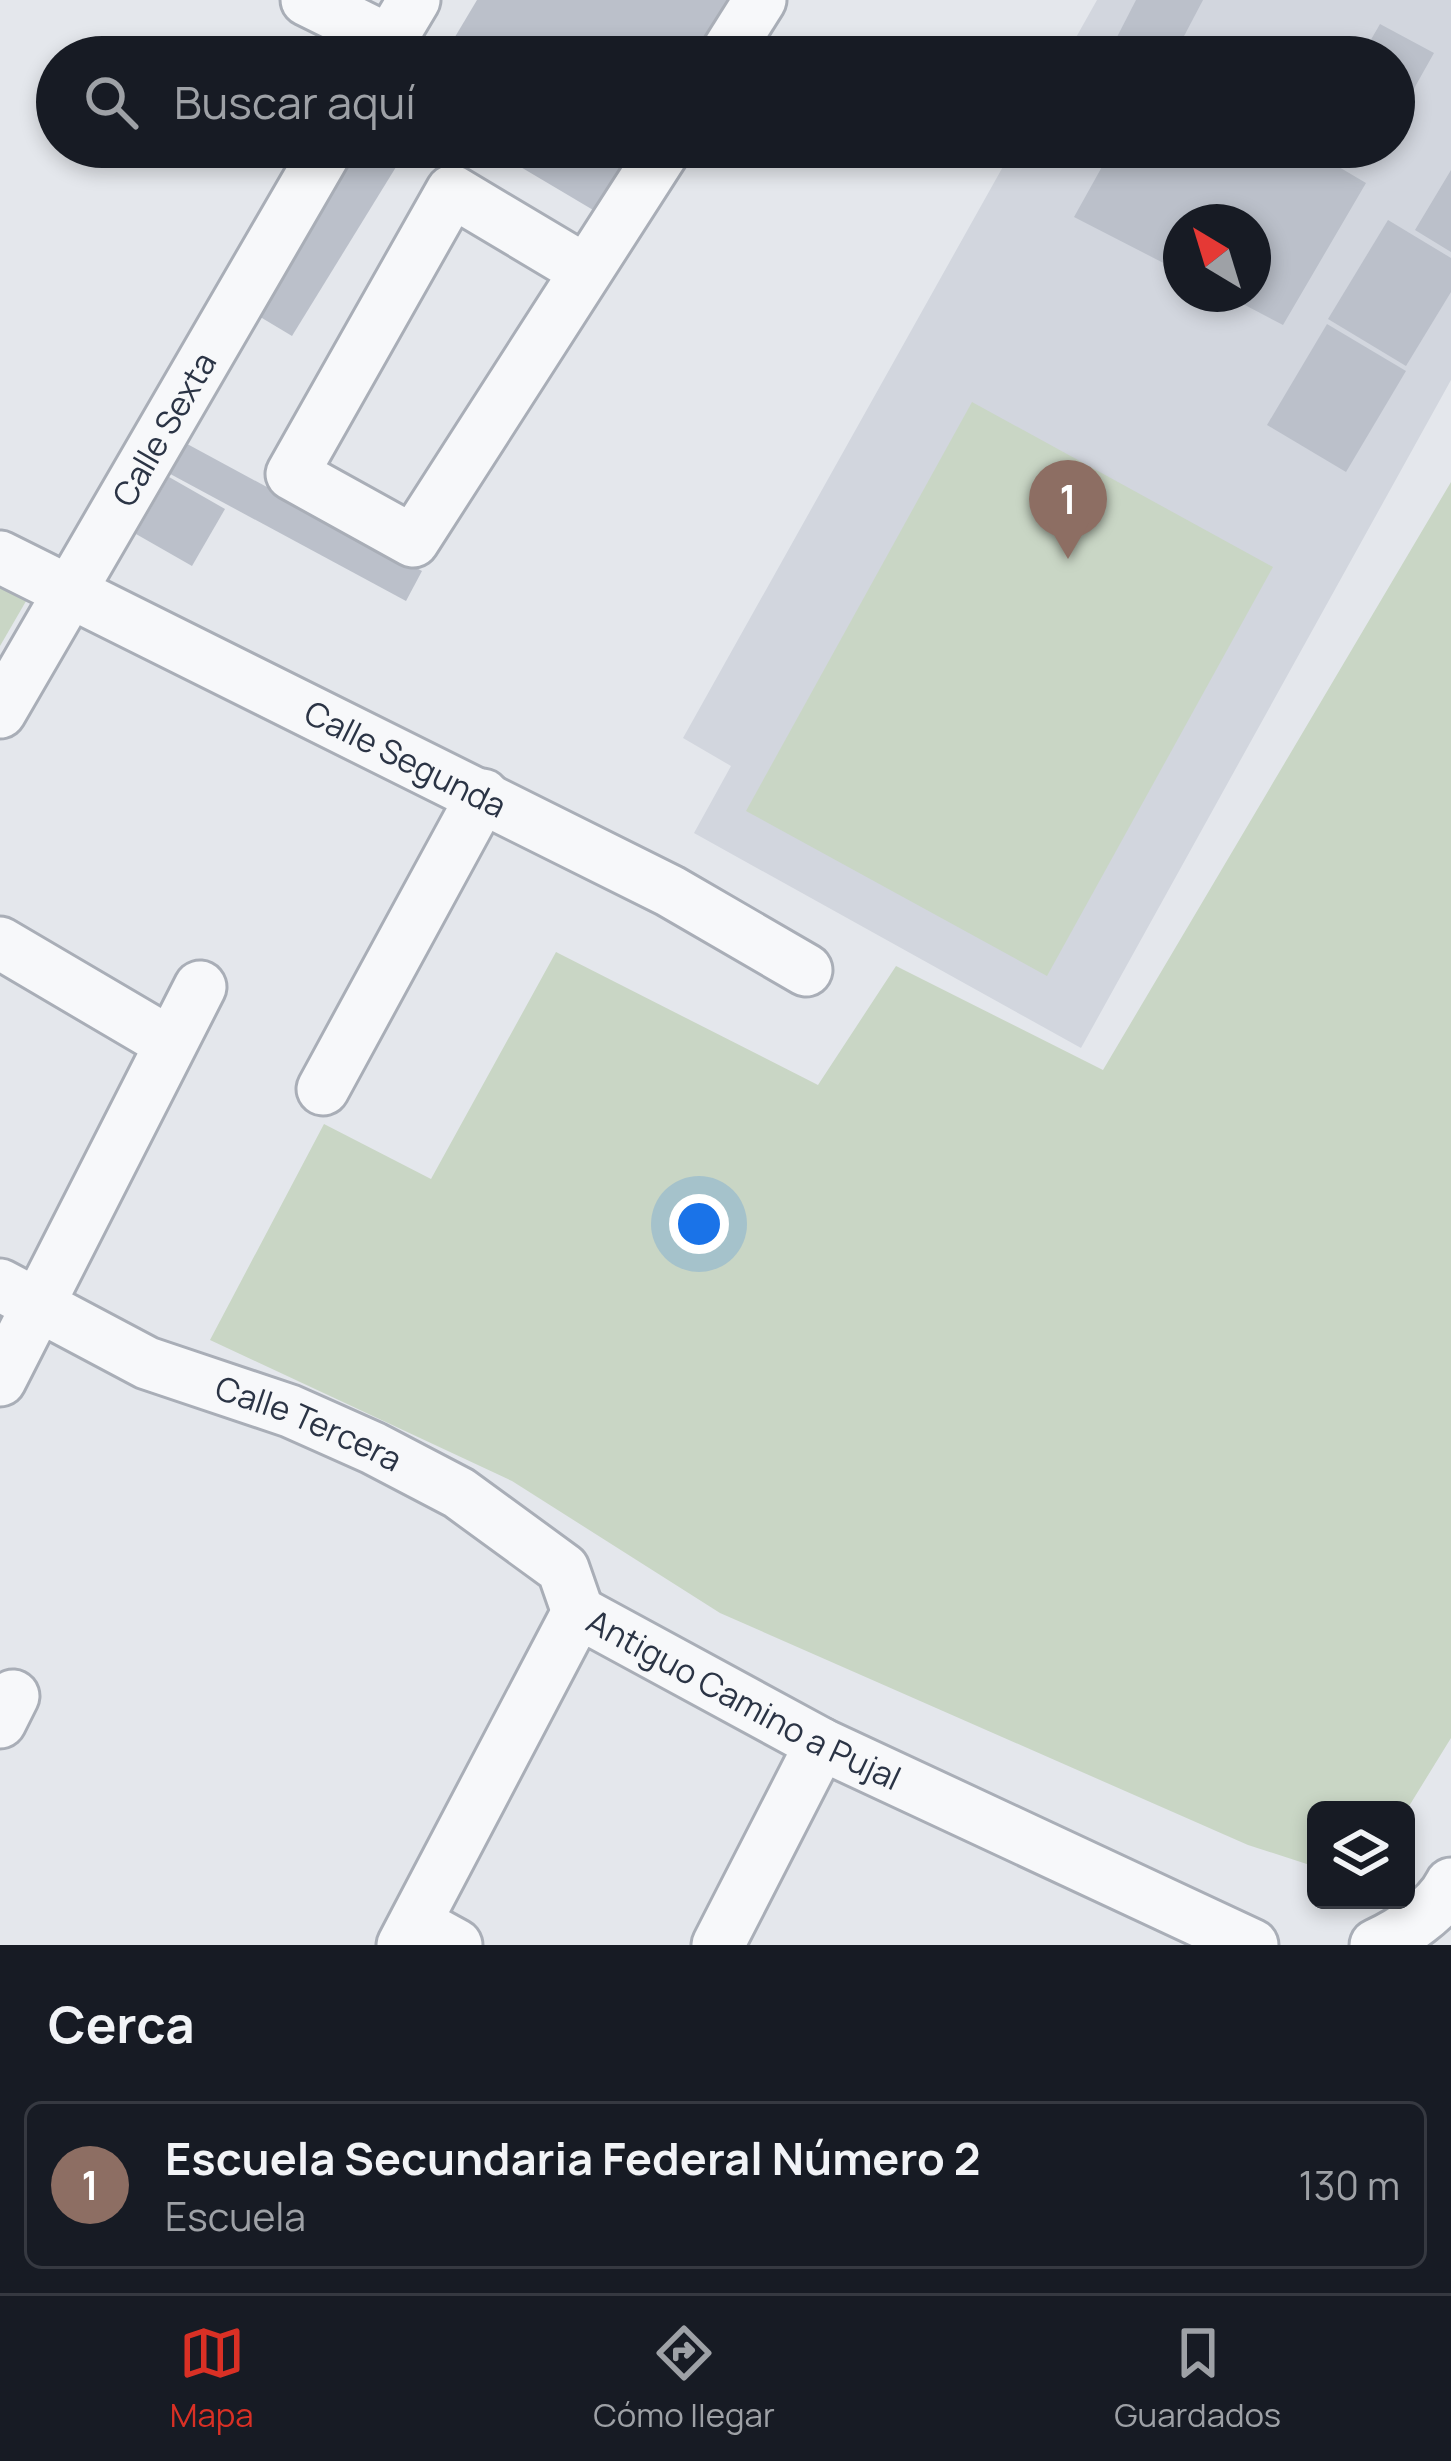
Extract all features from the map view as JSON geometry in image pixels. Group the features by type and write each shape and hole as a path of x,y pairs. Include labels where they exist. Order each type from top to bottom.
{"street":[{"path":"307,0 395,33"},
{"path":"737,36 760,0"},
{"name":"Calle Sexta","path":"0,712 316,168"},
{"path":"586,271 452,191 292,474 412,542 652,168"},
{"name":"Calle Segunda","path":"0,557 483,795 670,891 806,970"},
{"path":"323,1089 483,795"},
{"path":"0,943 170,1042"},
{"path":"0,1380 18,1295 200,987"},
{"name":"Calle Tercera","path":"18,1295 147,1363 290,1411 459,1493 563,1569 578,1612"},
{"name":"Antiguo Camino a Pujal","path":"425,1938 578,1612 821,1744 1252,1945"},
{"path":"718,1945 821,1744"},
{"path":"1376,1945 1445,1897 1451,1884"}],"shaded area":[{"path":"1097,0 1451,0 1451,380 1081,1048 694,833 731,766 683,738 1002,168 1415,168 1415,36 1077,36"}],"green space":[{"path":"972,402 1273,567 1047,976 746,811"},
{"path":"1451,482 1451,1738 1412,1801 1307,1801 1307,1864 1248,1845 720,1613 512,1481 210,1340 324,1124 431,1179 556,952 818,1085 896,966 1103,1070"},
{"path":"0,582 29,596 0,646"}],"building":[{"path":"477,0 741,0 720,36 456,36"},
{"path":"1136,0 1203,0 1184,36 1118,36"},
{"path":"1380,24 1402,36 1373,36"},
{"path":"1415,43 1434,53 1415,87"},
{"path":"334,168 395,168 292,336 247,309"},
{"path":"522,168 641,168 610,220"},
{"path":"1101,168 1341,168 1366,183 1283,325 1258,312 1271,312 1271,204 1163,204 1163,263 1074,217"},
{"path":"1451,170 1451,252 1415,230"},
{"path":"1388,220 1451,258 1451,292 1406,366 1328,319"},
{"path":"1327,324 1406,371 1346,472 1267,425"},
{"path":"178,439 422,571 406,601 161,469"},
{"path":"169,477 225,509 192,566 136,534"}],"place":[{"name":"Escuela Secundaria Federal Número 2","path":"1068,559"}]}
